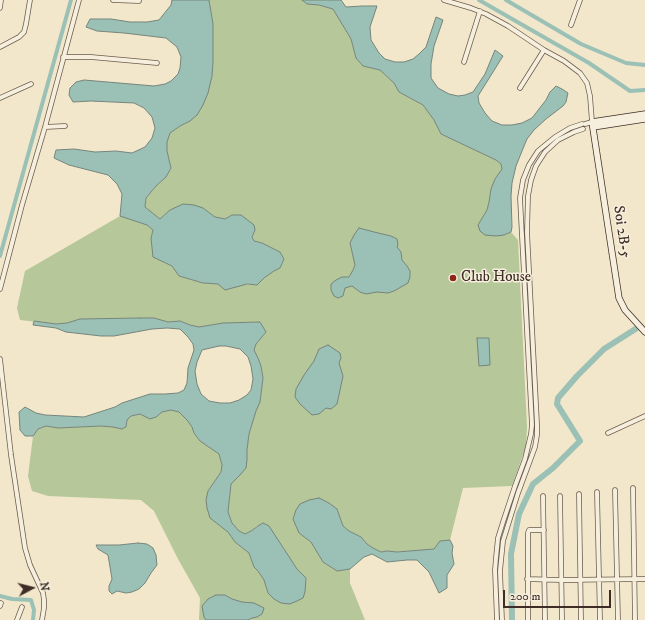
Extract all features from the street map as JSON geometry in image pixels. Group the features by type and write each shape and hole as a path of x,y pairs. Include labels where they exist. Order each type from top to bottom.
{"street":[{"path":"0,8 2,0"},
{"path":"0,46 19,37 24,32 30,0"},
{"path":"0,289 79,0"},
{"path":"113,0 140,1"},
{"path":"444,0 486,14 564,61 580,73 587,83 590,96 592,125"},
{"path":"571,25 580,0"},
{"path":"464,62 480,11"},
{"path":"520,88 544,50"},
{"path":"63,57 91,57 157,63"},
{"path":"0,98 31,84"},
{"path":"592,125 645,114"},
{"path":"497,620 495,570 498,538 525,460 531,434 520,198 523,180 529,165 538,151 554,137 570,128 645,119"},
{"name":"Soi 2B-5","path":"592,125 619,298 625,310 645,332"},
{"path":"45,127 65,126"},
{"path":"502,620 500,571 503,541 537,435 527,232 528,196 531,180 536,166 545,152 558,140 584,126"},
{"path":"0,359 20,519 25,548 30,565 43,594 44,608 42,620"},
{"path":"608,433 645,416"},
{"path":"633,488 635,620"},
{"path":"615,490 618,620"},
{"path":"597,492 600,620"},
{"path":"579,494 581,620"},
{"path":"543,496 545,620"},
{"path":"560,496 562,620"},
{"path":"528,620 528,533 529,530 544,530"},
{"path":"527,579 645,579"},
{"path":"17,620 22,607"}],"green space":[{"path":"209,0 302,0 307,4 319,5 333,9 351,39 356,58 363,66 380,70 394,83 399,92 423,105 434,120 441,134 496,160 501,164 502,169 495,179 491,189 487,210 478,225 504,235 511,232 518,240 527,427 526,446 512,486 463,488 450,540 440,542 435,549 381,552 367,544 361,537 343,526 337,509 299,533 311,542 323,562 337,571 350,569 350,583 365,620 199,620 200,598 178,559 154,511 141,500 48,496 32,491 28,476 33,436 38,429 46,426 58,428 101,426 122,429 126,427 127,420 131,416 140,414 150,418 156,417 162,412 171,410 179,412 187,420 200,441 219,453 222,465 221,472 208,491 221,526 228,532 235,542 249,553 254,567 264,580 268,593 306,585 306,578 297,569 269,527 257,526 245,534 239,531 232,523 228,512 231,484 240,475 247,460 249,434 260,402 263,378 261,366 254,350 256,344 266,332 260,322 223,323 199,327 180,321 168,322 154,318 140,318 80,319 67,323 56,324 20,320 17,308 25,271 120,216 147,225 153,230 151,238 165,263 172,266 179,276 203,283 257,285 264,278 280,268 284,259 280,252 262,243 254,241 252,236 255,230 232,215 225,219 215,217 203,208 170,210 160,219 145,207 146,198 166,177 171,168 167,151 167,142 170,133 190,121 212,76 213,24"}],"water":[{"path":"172,0 209,0 213,24 212,76 208,93 197,115 170,133 167,142 167,151 171,168 166,177 146,198 145,207 160,219 170,210 183,204 203,208 215,217 225,219 232,215 241,215 254,225 255,230 252,237 254,241 262,243 280,252 284,259 280,268 264,278 257,285 247,284 225,290 218,284 203,283 179,276 172,266 153,257 151,238 153,230 147,225 120,216 122,194 117,184 108,175 69,165 54,158 56,150 74,149 95,152 116,151 132,153 145,147 152,138 155,128 152,117 144,108 134,103 91,101 73,102 69,95 70,88 76,82 84,80 154,86 171,81 178,74 181,57 177,47 166,38 97,31 86,27 90,19 111,19 130,22 159,20 171,5"},
{"path":"302,0 341,0 346,7 377,6 370,27 371,40 379,53 385,59 395,62 404,62 413,59 419,54 426,47 436,17 443,20 434,46 431,64 431,78 438,88 449,94 458,96 473,92 485,74 495,50 503,56 478,96 479,103 485,113 492,121 502,125 522,123 532,118 556,86 568,93 566,102 563,106 534,130 527,139 522,151 516,166 512,183 511,232 496,236 485,235 480,231 478,225 487,210 491,189 495,179 502,169 501,164 496,160 441,134 434,120 423,105 399,92 394,83 380,70 363,66 356,58 351,39 333,9 319,5 307,4"},
{"path":"359,228 391,236 397,239 397,247 401,252 402,260 410,271 408,283 388,293 377,292 366,294 360,292 352,286 345,288 343,296 338,298 334,296 331,290 331,284 342,277 349,277 355,265 350,243"},
{"path":"154,318 168,322 180,321 199,327 223,323 260,322 266,332 256,344 254,350 261,366 263,378 260,402 249,434 246,468 231,484 228,512 232,523 239,531 245,534 263,523 269,526 297,569 306,578 303,598 290,604 281,603 274,599 268,593 264,580 254,567 249,553 235,542 228,532 210,518 206,500 208,491 221,472 222,465 219,454 200,441 187,420 179,412 171,410 162,412 156,417 150,419 140,414 131,416 127,420 126,427 122,429 101,426 58,428 46,426 38,429 33,436 25,436 20,430 19,412 25,407 36,413 45,415 84,417 150,394 178,393 184,390 187,383 188,368 194,350 193,344 180,329 152,329 114,336 101,336 66,332 56,328 33,325 34,321 56,324 67,323 80,319","holes":["226,346 240,349 248,357 253,379 251,390 247,395 239,400 230,403 209,401 201,394 197,384 195,371 197,362 202,350"]},
{"path":"477,338 489,338 490,365 479,366"},
{"path":"328,345 340,353 341,358 339,363 343,376 337,404 331,409 326,408 319,414 312,415 295,397 296,389 314,361 319,349"},
{"path":"319,498 337,509 343,526 361,537 367,544 381,552 434,549 440,541 450,540 453,546 452,553 454,564 447,575 447,588 439,593 429,572 417,560 387,562 372,554 364,557 350,569 337,571 323,562 311,542 299,533 293,519 300,504"},
{"path":"147,544 153,548 156,555 157,565 139,589 126,593 117,591 112,594 109,591 109,586 112,579 108,555 98,549 96,545"},
{"path":"216,595 225,595 242,602 254,603 264,608 262,614 248,620 206,620 202,606 208,599"}],"waterway":[{"path":"0,256 71,0"},
{"path":"479,0 589,63 630,91 645,90"},
{"path":"506,0 581,44 626,63 645,65"},
{"path":"512,620 511,554 519,514 533,484 553,468 580,441 557,404 558,398 577,376 604,349 637,328"},
{"path":"0,596 12,599 31,600 34,610 33,620"}],"place":[{"name":"Club House","path":"453,278"}]}
